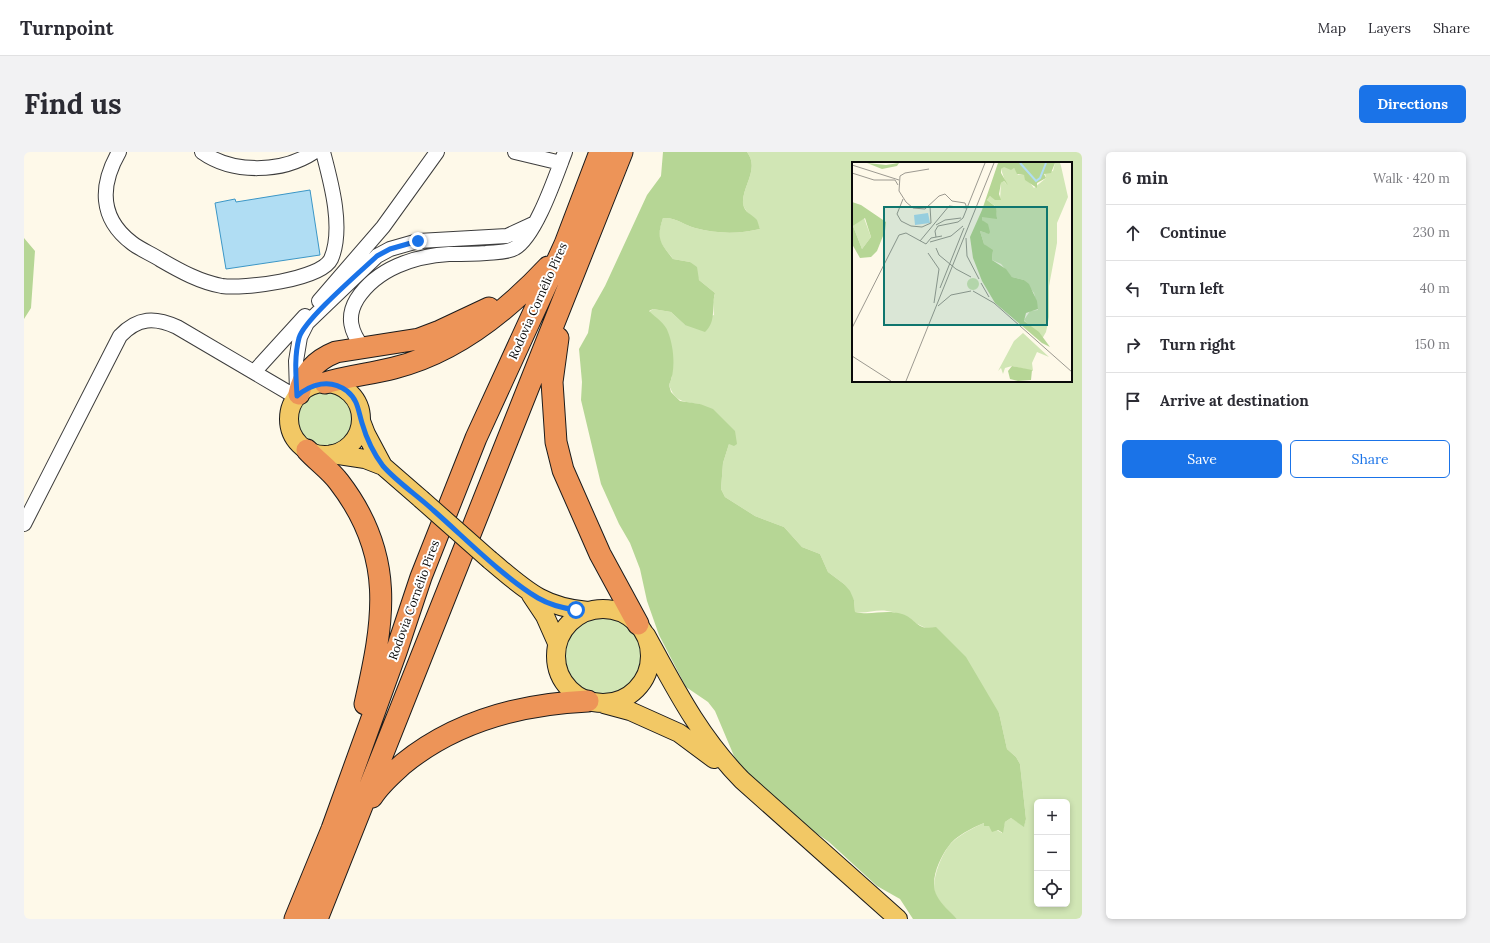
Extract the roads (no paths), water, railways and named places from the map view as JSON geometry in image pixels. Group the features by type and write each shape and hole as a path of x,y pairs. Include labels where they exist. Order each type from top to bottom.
{"highway":[{"name":"Rodovia Cornélio Pires","path":"317,919 537,370 600,152"},
{"name":"Rodovia Cornélio Pires","path":"295,919 349,780 421,577 476,438 622,152"},
{"path":"325,383 344,377 394,368 425,358 461,341 504,309 534,282 552,263 572,250"},
{"path":"572,250 552,382 556,442 568,484 600,554 642,630"},
{"path":"298,396 302,383 310,368 336,352 419,339 484,311 534,282"},
{"path":"307,450 338,481 356,506 369,532 378,560 382,598 378,640 349,780"},
{"path":"346,845 375,792 389,776 437,740 461,727 544,704 595,702"}],"main road":[{"path":"383,466 348,455 323,455 307,450 297,442 291,431 289,419 291,407 298,396 314,385 325,383 336,385 350,394 360,409 361,420 366,434 383,466 490,560 528,591 556,606 588,611 602,609 615,610 628,616 642,630 697,727 719,757 742,780 898,919"},
{"path":"331,454 343,450 352,443 358,432 361,420"},
{"path":"528,591 545,616 557,643"},
{"path":"588,611 574,618 564,629 557,643 555,657 558,671 565,684 575,694 595,702 630,711 679,733 742,780"},
{"path":"595,702 618,701 632,693 643,681 649,667 650,651 642,630"}],"street":[{"path":"119,152 111,165 105,185 105,200 110,216 120,231 132,243 192,276 223,286 245,286 308,275 321,269 330,260 336,237 335,209 330,177 323,152"},
{"path":"202,152 213,160 231,165 257,168 288,165 314,152"},
{"path":"298,396 296,361 300,337 305,321 345,271 384,227 437,152"},
{"path":"363,348 354,335 350,324 352,311 356,300 374,279 397,266 419,258 449,254 475,254 507,251 522,243 535,223 562,157 515,152"},
{"path":"254,372 305,321 377,256 390,249 418,241 507,236 535,223"},
{"path":"407,244 410,262"},
{"path":"330,260 345,271"},
{"path":"24,524 120,336 130,327 150,320 163,320 177,326 254,372 298,396"}],"water":[{"path":"310,190 320,255 226,269 215,203 235,199 236,202"}]}
